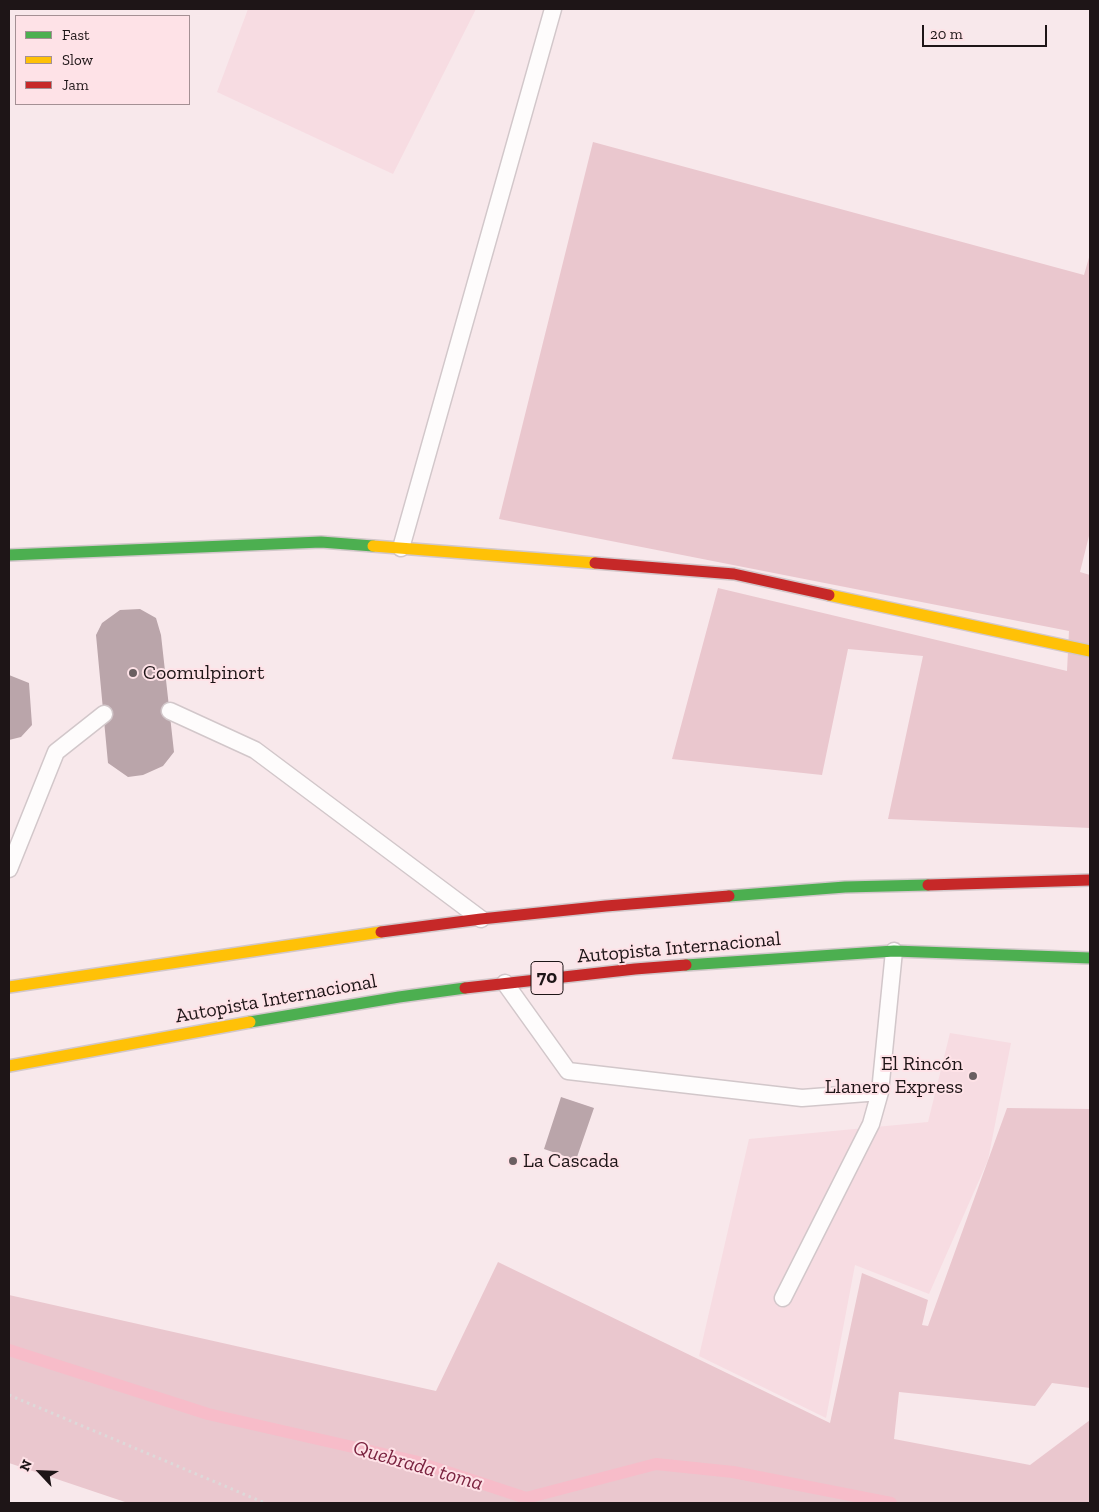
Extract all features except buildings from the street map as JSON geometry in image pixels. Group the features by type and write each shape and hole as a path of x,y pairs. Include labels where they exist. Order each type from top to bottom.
{"main road":[{"path":"9,556 321,542 734,574 1090,651"},
{"path":"9,987 364,934 606,906 845,888 1090,880"},
{"name":"Autopista Internacional","path":"9,1066 275,1017 399,997 635,969 894,951 1090,958"}],"lane":[{"path":"401,548 552,9"},
{"path":"170,711 255,750 481,919"},
{"path":"9,870 56,752 104,714"},
{"path":"783,1298 871,1124 880,1092 894,951"},
{"path":"505,983 568,1071 802,1098 880,1092"}],"path":[{"path":"9,1395 265,1503"}],"shaded area":[{"path":"248,9 476,9 393,174 217,92"},
{"path":"593,142 1084,275 1090,254 1090,532 1080,572 1090,575 1090,828 888,819 923,656 848,649 822,775 672,759 718,588 1067,671 1069,631 499,519"},
{"path":"950,1033 1011,1043 988,1160 929,1294 855,1265 826,1418 699,1356 749,1139 928,1122"},
{"path":"1007,1108 1090,1109 1090,1388 1052,1383 1035,1406 899,1392 894,1439 1030,1465 1090,1420 1090,1503 128,1503 9,1463 9,1295 436,1391 498,1262 830,1423 862,1273 928,1300 922,1325 928,1326"}],"waterway":[{"name":"Quebrada toma","path":"9,1350 208,1414 414,1461 526,1498 656,1464 733,1472 891,1503"}],"traffic: fast":[{"path":"9,555 321,542 373,546"},
{"path":"729,896 845,887 928,885"},
{"path":"686,965 894,951 1090,958"},
{"path":"250,1022 465,988"}],"traffic: slow":[{"path":"373,546 595,563"},
{"path":"829,595 1090,651"},
{"path":"9,987 381,932"},
{"path":"9,1066 250,1022"}],"traffic: jam":[{"path":"595,563 734,574 829,595"},
{"path":"928,885 1090,880"},
{"path":"381,932 606,906 729,896"},
{"path":"465,988 686,965"}],"place":[{"name":"Coomulpinort","path":"133,673"},
{"name":"El Rincón Llanero Express","path":"973,1076"},
{"name":"La Cascada","path":"513,1161"}]}
